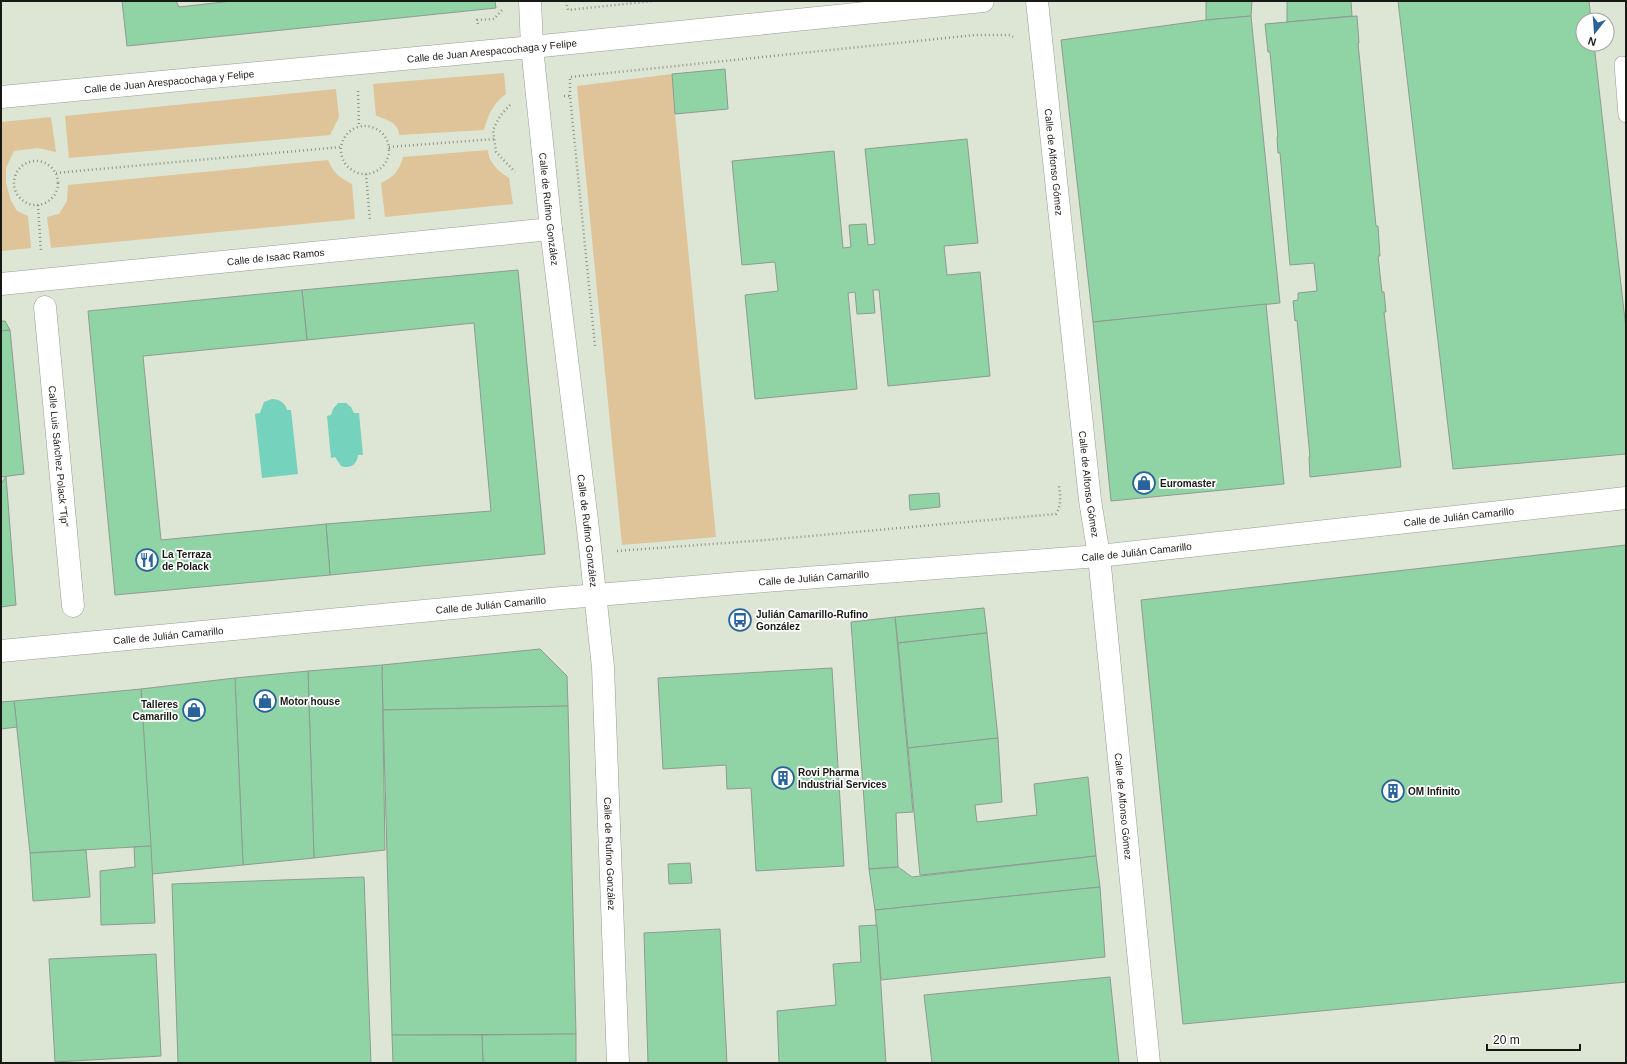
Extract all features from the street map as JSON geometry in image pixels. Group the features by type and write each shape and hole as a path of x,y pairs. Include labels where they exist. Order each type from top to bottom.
{"street":[{"name":"Calle de Rufino González","path":"530,1 532,47 551,229 588,529 603,667 618,1063"},
{"name":"Calle de Juan Arespacochaga y Felipe","path":"1,97 532,47 983,1"},
{"name":"Calle de Alfonso Gómez","path":"1037,1 1090,492 1099,556 1149,1063"},
{"name":"Calle de Isaac Ramos","path":"1,284 551,229"},
{"name":"Calle Luis Sánchez Polack \"Tip\"","path":"45,307 73,606"},
{"name":"Calle de Julián Camarillo","path":"1,651 465,607 739,583 1099,556 1626,498"}],"lane":[{"path":"1622,64 1626,115"}],"path":[{"path":"566,1 568,10 653,1"},
{"path":"570,96 570,77 975,35 1010,35 1016,40"},
{"path":"357,88 359,127"},
{"path":"513,103 508,105 493,130 496,152 505,163 515,170 516,178"},
{"path":"368,126 375,128 382,133 387,139 389,147 389,155 386,163 381,169 374,173 357,174 344,163 341,147 347,134 352,129 368,126"},
{"path":"389,147 495,139"},
{"path":"56,173 341,147"},
{"path":"32,161 46,163 56,173 58,180 55,194 51,200 38,205 30,204 23,201 15,189 16,175 19,168 32,161"},
{"path":"366,174 370,223"},
{"path":"38,205 42,257"},
{"path":"584,228 596,354"},
{"path":"614,545 614,552 1056,514 1059,509 1060,501 1058,477"}],"shaded area":[{"path":"504,73 506,94 497,102 492,110 484,130 399,135 397,127 391,122 376,116 373,84"},
{"path":"672,74 716,537 622,545 577,86"},
{"path":"336,89 339,117 330,135 69,158 65,116"},
{"path":"51,117 56,152 38,148 14,151 6,168 6,183 11,201 17,211 28,216 31,248 1,251 1,122"},
{"path":"488,150 492,163 509,178 513,204 385,217 381,183 395,173 400,166 403,157"},
{"path":"328,160 332,169 337,175 352,184 355,219 51,248 47,217 59,214 67,201 68,185"}],"water":[{"path":"272,399 280,401 285,405 287,410 291,410 298,474 262,478 255,414 260,413 264,402"},
{"path":"338,403 346,403 351,407 354,413 359,413 363,455 358,455 355,464 347,467 341,466 335,457 331,458 327,416 331,415 333,409"}],"building":[{"path":"122,1 176,1 179,7 232,1 495,1 496,8 127,46"},
{"path":"1206,1 1252,1 1251,16 1206,20"},
{"path":"1287,1 1351,1 1352,16 1287,22"},
{"path":"1398,1 1589,1 1590,12 1575,12 1575,52 1595,52 1626,329 1626,454 1453,469"},
{"path":"1251,16 1280,303 1093,322 1061,40 1206,20"},
{"path":"1357,16 1358,43 1376,226 1378,226 1380,256 1378,256 1382,292 1384,292 1386,312 1384,312 1401,467 1310,477 1310,457 1297,320 1295,321 1293,301 1298,300 1298,293 1317,291 1314,263 1290,265 1280,153 1278,153 1278,137 1270,52 1268,52 1265,24"},
{"path":"725,69 728,109 675,114 672,74"},
{"path":"967,139 978,243 944,246 947,275 980,272 990,376 888,386 879,290 873,290 875,313 857,314 855,292 848,293 857,389 755,399 745,295 778,291 775,262 742,265 732,161 834,151 843,248 851,247 849,225 866,224 868,245 875,244 865,149"},
{"path":"518,270 545,554 330,575 326,524 491,511 474,323 307,340 302,290"},
{"path":"302,290 307,340 143,356 161,540 326,524 330,575 115,595 88,311"},
{"path":"1266,304 1284,484 1111,501 1093,322"},
{"path":"1,321 5,321 10,330 1,331"},
{"path":"10,330 24,474 1,477 1,331"},
{"path":"6,476 16,605 1,607 1,484"},
{"path":"939,493 940,507 910,510 909,495"},
{"name":"OM Infinito","path":"1626,545 1626,982 1183,1024 1141,600"},
{"path":"984,608 987,633 898,643 895,617"},
{"path":"895,617 913,812 896,813 898,867 869,869 851,622"},
{"path":"987,633 998,738 908,748 898,643"},
{"path":"540,649 567,676 568,706 383,710 382,665"},
{"path":"382,665 385,850 314,858 308,671"},
{"name":"Rovi Pharma Industrial Services","path":"832,668 844,866 756,871 751,788 727,789 726,765 663,769 658,678"},
{"path":"308,671 314,858 243,865 235,678"},
{"path":"235,678 243,865 152,874 141,689"},
{"path":"141,689 151,846 30,853 14,701"},
{"path":"14,701 17,727 1,729 1,702"},
{"path":"568,706 576,1034 392,1035 383,710"},
{"path":"998,738 1002,802 975,805 977,822 1037,815 1034,784 1088,777 1096,856 920,875 908,748"},
{"path":"151,846 155,923 101,925 100,871 135,867 134,847"},
{"path":"86,850 90,897 33,901 30,853"},
{"path":"1096,856 1100,887 875,910 869,869 898,867 912,877"},
{"path":"690,863 692,883 669,884 668,864"},
{"path":"364,877 371,1063 178,1063 172,884"},
{"path":"1100,887 1105,957 881,980 875,910"},
{"path":"877,925 886,1063 779,1063 777,1011 836,1005 833,964 861,962 859,926"},
{"path":"720,929 727,1063 648,1063 644,933"},
{"path":"156,954 161,1056 55,1062 49,959"},
{"path":"1110,977 1119,1063 932,1063 924,995"},
{"path":"576,1034 576,1063 483,1063 482,1035"},
{"path":"392,1035 482,1035 483,1063 393,1063"}],"place":[{"name":"Euromaster","path":"1144,483"},
{"name":"La Terraza de Polack","path":"147,560"},
{"name":"Julián Camarillo-Rufino González","path":"740,620"},
{"name":"Motor house","path":"265,701"},
{"name":"Talleres Camarillo","path":"194,710"},
{"name":"Rovi Pharma Industrial Services","path":"783,778"},
{"name":"OM Infinito","path":"1393,791"}]}
